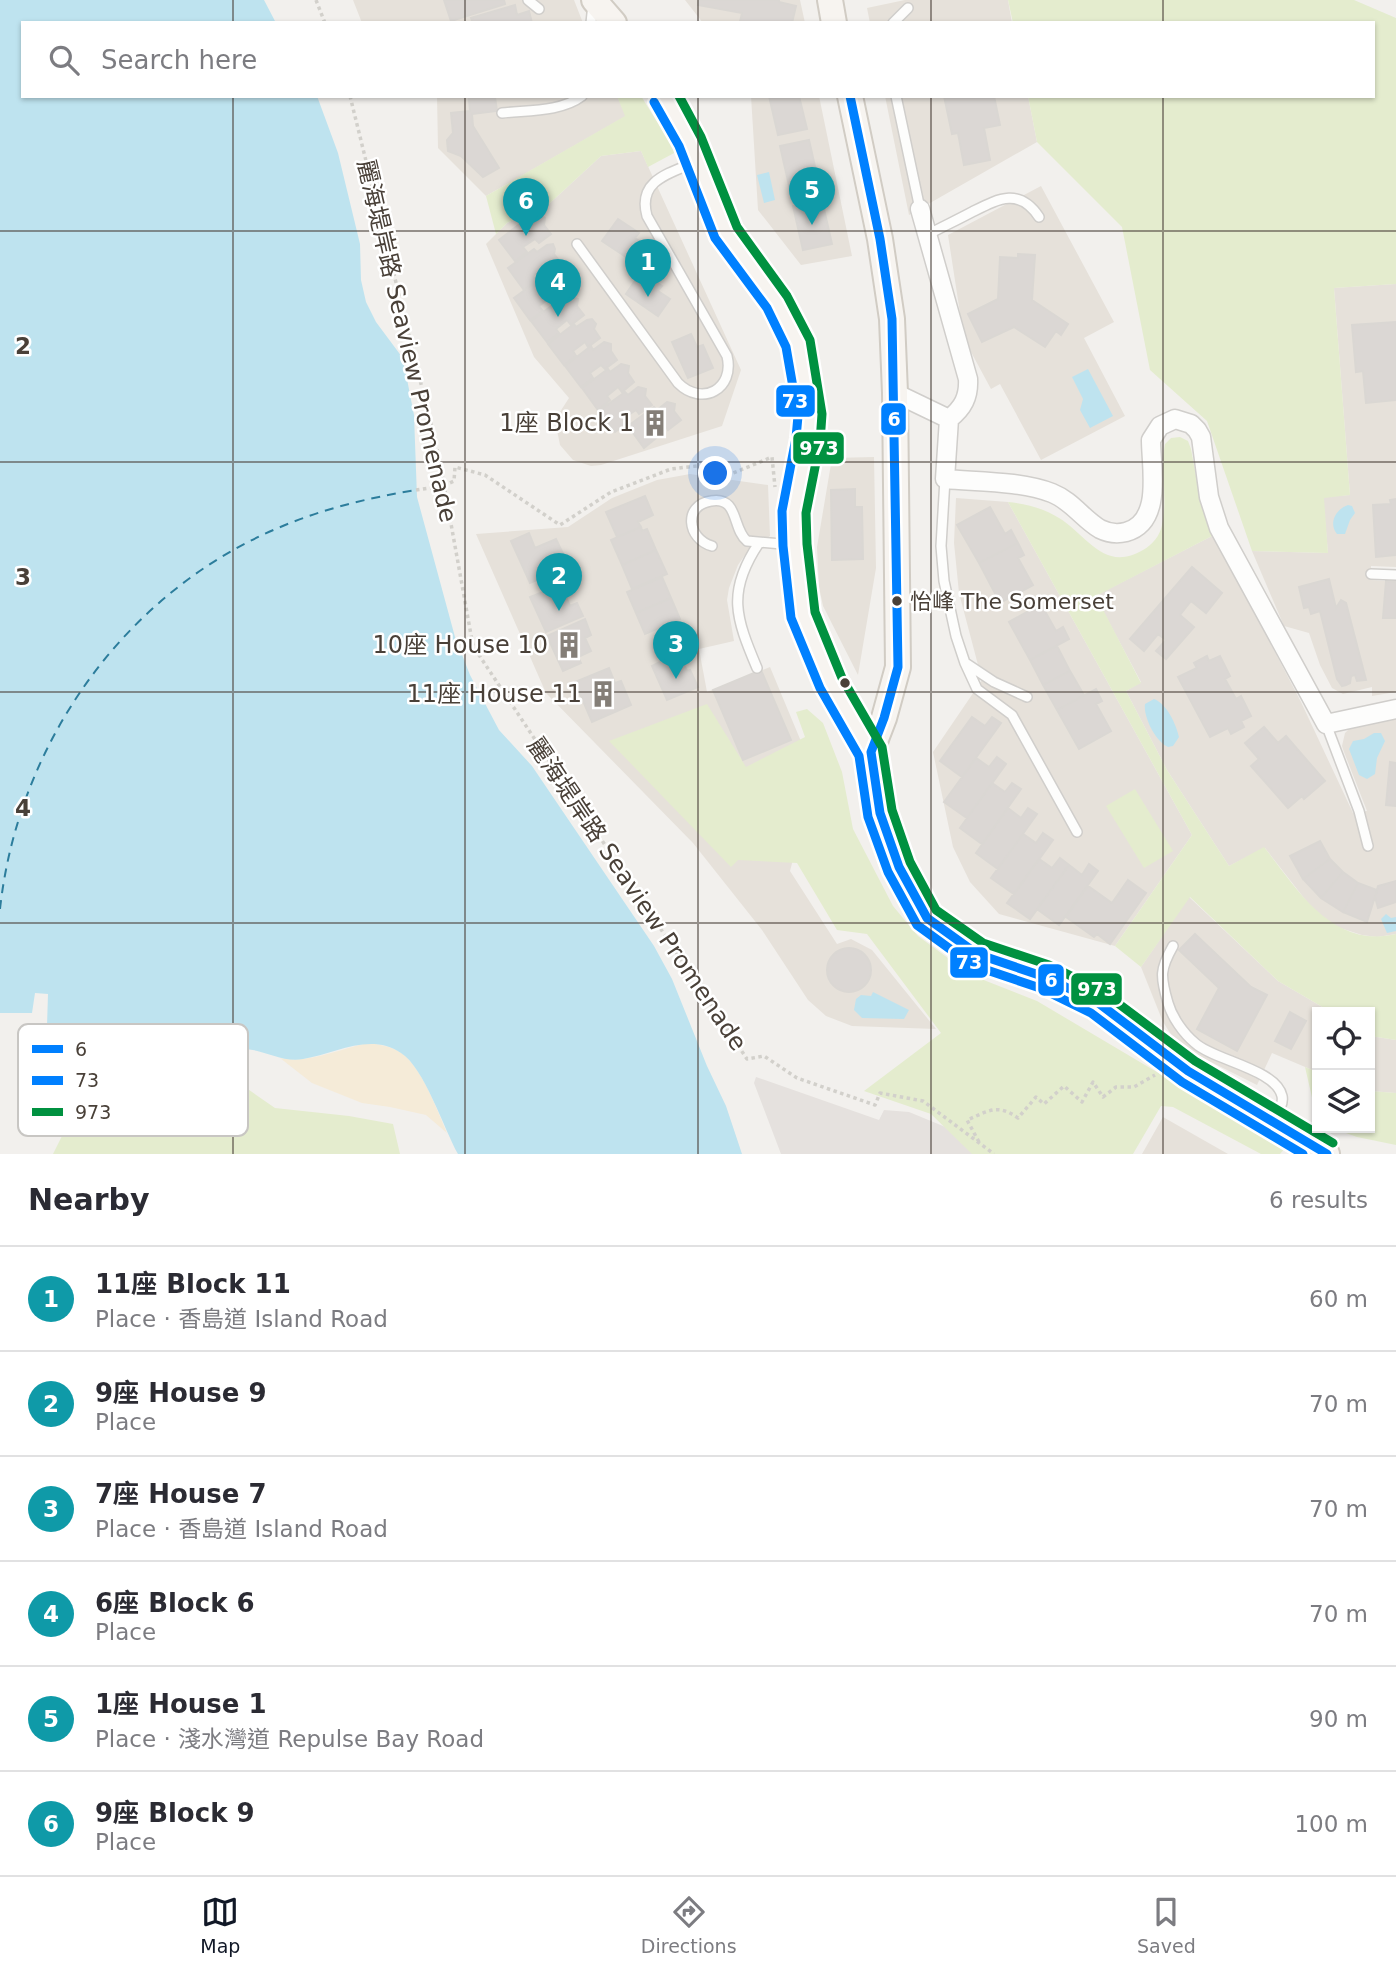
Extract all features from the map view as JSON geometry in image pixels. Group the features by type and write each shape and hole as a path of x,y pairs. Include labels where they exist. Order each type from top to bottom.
{"main road":[{"path":"594,0 612,21"},
{"path":"830,0 834,21"},
{"path":"666,98 681,121 726,233 777,302 798,343 810,425 794,512 803,615 831,683 871,752 880,813 899,867 927,918 977,954 1045,977 1097,1002 1175,1062 1271,1122 1301,1148 1327,1154"},
{"path":"850,98 886,275 892,319 895,393 898,667 871,752"}],"street":[{"path":"920,209 968,379 968,389 962,406 949,419 945,479 1044,491 1069,502 1100,528 1116,533 1124,532 1140,524 1150,508 1151,440 1154,432 1167,421 1175,419 1191,424 1201,437 1209,497 1219,528 1326,724 1396,709"},
{"path":"895,393 949,419"}],"lane":[{"path":"528,0 539,9"},
{"path":"592,21 594,0"},
{"path":"895,21 908,8"},
{"path":"502,113 561,106 579,98"},
{"path":"896,98 920,209"},
{"path":"577,243 678,383 691,393 709,394 717,390 729,371 727,356 645,208 648,191 653,183 660,177 698,161"},
{"path":"928,235 1001,198 1017,199 1026,203 1039,217"},
{"path":"945,479 941,535 944,580 965,663 977,689 1012,715 1077,832"},
{"path":"712,546 695,535 691,522 702,504 716,500 724,502 734,512 742,537 753,543 795,545"},
{"path":"757,668 739,626 737,599 743,570 759,543"},
{"path":"1371,573 1396,575"},
{"path":"965,663 994,682 1027,697"},
{"path":"1326,724 1359,811 1368,846"},
{"path":"1173,946 1162,966 1163,988 1171,1014 1196,1045 1271,1080 1282,1096 1282,1105 1271,1122"}],"path":[{"path":"316,0 324,21"},
{"name":"麗海堤岸路 Seaview Promenade","path":"350,98 439,457 473,646 747,1059 764,1056 797,1077 875,1105 880,1093 923,1101 994,1154"},
{"path":"416,490 443,486 454,481 455,467 485,475 560,525 611,492 671,469 705,465 731,474 772,457 776,510 794,512"},
{"path":"980,1143 967,1120 995,1108 1008,1111 1018,1118 1036,1097 1044,1104 1064,1086 1082,1101 1093,1082 1103,1097 1116,1087 1134,1087 1175,1062"}],"shaded area":[{"path":"353,0 574,0 582,21 361,21"},
{"path":"685,0 800,0 805,21 701,21"},
{"path":"905,0 1008,0 1012,21 870,21 867,8"},
{"path":"437,98 618,98 626,116 486,196 438,148"},
{"path":"751,98 819,98 852,256 801,265 758,210"},
{"path":"885,98 1028,98 1037,142 909,215"},
{"path":"641,151 741,370 722,426 591,466 573,460 560,445 556,425 558,415 569,398 534,357 486,244 507,223 549,204 601,156"},
{"path":"1041,186 1114,322 1084,338 1125,416 1041,460 1000,384 991,389 964,339 948,235"},
{"path":"1396,284 1396,567 1371,566 1371,580 1396,582 1396,692 1372,696 1372,687 1343,694 1332,688 1320,665 1309,633 1284,626 1252,551 1328,553 1323,497 1350,495 1334,288"},
{"path":"874,457 876,568 858,675 823,606 817,547 832,458"},
{"path":"690,474 768,485 770,536 745,555 729,588 727,600 734,641 699,649 707,692 770,667 815,775 790,871 837,944 851,939 872,950 936,1029 852,1026 826,1016 808,1000 762,930 693,843 546,693 476,534 568,527 612,498 657,480"},
{"path":"956,498 1008,502 1192,835 1115,946 999,914 970,882 953,847 933,752 982,680 959,593 954,543"},
{"path":"1214,535 1301,702 1353,813 1367,811 1342,746 1345,733 1354,724 1396,714 1396,934 1377,937 1334,926 1311,907 1265,848 1229,866 1167,770 1126,691 1141,682 1095,596"},
{"path":"1189,897 1278,981 1322,1007 1312,1007 1312,1070 1272,1053 1257,1085 1195,1054 1176,1042 1163,1022 1141,967"},
{"path":"1375,1037 1396,1040 1396,1093 1375,1091"},
{"path":"756,1077 879,1120 884,1110 909,1112 960,1133 974,1154 781,1154 754,1083"},
{"path":"1163,1117 1228,1154 1142,1154"}],"green space":[{"path":"1008,0 1354,0 1396,18 1396,284 1334,288 1350,495 1324,498 1328,553 1252,551 1207,421 1150,370 1122,227 1037,142 1028,98 1375,98 1375,21 1013,21"},
{"path":"618,98 642,98 676,152 648,167 641,151 601,156 549,204 507,223 496,234 486,196 625,116"},
{"path":"1180,437 1188,441 1200,498 1214,535 1096,596 1141,683 1126,691 1167,770 1229,866 1264,847 1304,897 1335,924 1353,933 1373,936 1396,934 1396,1040 1375,1037 1375,1007 1322,1007 1278,981 1190,897 1141,967 1115,946 1192,835 1008,502 1035,507 1053,515 1107,554 1129,556 1149,546 1162,525 1165,444 1171,438"},
{"path":"707,704 746,767 805,737 796,712 807,709 823,723 842,772 853,829 893,906 918,936 971,975 1037,1001 1285,1148 1280,1154 1261,1154 1173,1107 1161,1106 1133,1154 972,1154 931,1114 864,1091 941,1033 867,934 837,930 797,863 738,860 731,867 609,741"},
{"path":"1135,789 1173,851 1144,868 1106,806"},
{"path":"1305,1067 1312,1070 1312,1097"},
{"path":"248,1089 275,1108 393,1124 400,1154 53,1154 62,1136 248,1136"},
{"path":"1375,1091 1396,1093 1396,1145 1346,1133 1375,1133"}],"sand":[{"path":"367,1043 392,1048 408,1058 428,1089 447,1133 426,1115 362,1103 312,1083 280,1058 302,1059"}],"water":[{"path":"0,0 264,0 275,21 21,21 21,98 318,98 338,153 360,244 361,280 366,302 376,322 402,357 414,415 417,497 455,637 470,675 499,730 532,766 654,946 672,979 726,1106 742,1154 458,1154 418,1071 401,1053 389,1047 365,1044 295,1060 248,1049 248,1024 47,1024 48,994 35,993 32,1013 0,1013"},
{"path":"769,172 775,200 764,203 757,175"},
{"path":"1088,369 1113,416 1090,428 1080,410 1083,399 1072,377"},
{"path":"1348,505 1352,506 1355,513 1345,534 1337,534 1333,521 1340,510"},
{"path":"1154,699 1167,710 1176,726 1179,737 1173,746 1163,744 1148,722 1145,704"},
{"path":"1381,733 1385,741 1377,758 1375,774 1367,779 1359,775 1349,749 1353,741"},
{"path":"1386,914 1391,918 1396,917 1396,931 1387,933 1381,919"},
{"path":"873,992 909,1010 904,1019 862,1018 854,1010 856,999 861,995 871,996"}],"building":[{"path":"444,0 504,0 505,4 451,21"},
{"path":"699,0 779,0 796,6 792,21 740,21 742,13 698,5"},
{"path":"515,5 517,15 529,11 532,21 472,21 471,18"},
{"path":"495,98 497,111 472,114 473,126 499,168 483,177 461,156 448,151 447,140 453,133 451,113 470,111 469,99"},
{"path":"769,98 799,98 807,129 778,135"},
{"path":"944,98 994,98 1000,125 984,128 990,160 964,165 958,133 952,134"},
{"path":"809,140 819,184 790,190 780,146"},
{"path":"822,200 832,244 803,250 793,206"},
{"path":"540,215 545,218 544,225 551,234 539,243 535,239 523,247 527,252 515,261 499,240 525,220 527,224"},
{"path":"618,219 639,233 635,238 646,246 635,263 602,241"},
{"path":"553,244 554,254 561,263 548,272 545,267 533,276 536,281 524,290 508,268 534,249 537,252"},
{"path":"1018,254 1035,255 1032,300 1068,324 1061,335 1056,331 1045,347 1014,327 982,342 968,314 998,299 1000,257 1018,258"},
{"path":"641,272 662,286 658,291 670,299 658,316 626,294"},
{"path":"553,275 561,276 560,284 567,293 554,302 551,297 539,306 543,311 530,320 514,298 540,279 543,283"},
{"path":"570,297 578,299 577,306 584,315 571,325 567,320 556,329 559,333 547,342 531,321 557,302 560,305"},
{"path":"592,319 600,338 588,347 585,342 573,351 576,356 564,365 548,344 574,324 576,327"},
{"path":"1396,322 1396,400 1366,403 1363,371 1356,372 1352,325"},
{"path":"691,334 697,347 703,345 713,368 688,378 672,342"},
{"path":"604,342 611,344 611,351 617,360 605,369 601,365 590,373 593,378 581,387 565,366 591,346 593,350"},
{"path":"621,364 629,366 628,373 634,382 622,392 618,387 607,396 610,400 598,410 582,388 608,369 610,372"},
{"path":"638,387 646,389 645,396 652,405 639,414 636,410 624,418 628,423 615,432 599,411 625,392 628,395"},
{"name":"1座 Block 1","path":"667,402 675,404 674,411 681,420 668,430 665,425 653,434 656,438 644,448 628,426 654,407 657,410"},
{"path":"855,489 855,507 862,507 863,559 832,560 831,490"},
{"path":"645,496 653,515 638,522 641,527 617,537 606,512"},
{"path":"1396,499 1396,555 1376,557 1373,505 1391,504 1390,500"},
{"path":"990,507 1005,534 1011,530 1018,543 979,563 957,525"},
{"path":"641,527 642,531 647,529 656,550 622,565 611,540"},
{"path":"529,533 535,548 556,539 569,566 530,583 511,541"},
{"path":"1018,543 1024,555 1018,558 1033,585 1000,603 979,563"},
{"path":"656,550 667,574 632,589 622,565"},
{"path":"1192,567 1222,593 1206,613 1191,601 1180,615 1194,627 1166,659 1156,651 1166,640 1158,634 1144,651 1130,639"},
{"path":"662,577 671,598 636,613 627,592"},
{"path":"1329,579 1336,608 1341,600 1346,603 1366,680 1357,681 1355,675 1351,676 1350,683 1342,686 1337,679 1320,611 1311,614 1309,607 1304,608 1299,587"},
{"path":"1386,581 1396,582 1396,618 1383,618"},
{"path":"548,590 551,596 563,590 570,606 577,603 583,616 546,632 530,597"},
{"path":"671,598 680,619 645,634 636,613"},
{"path":"1041,604 1056,631 1063,627 1069,639 1030,660 1009,622"},
{"name":"10座 House 10","path":"585,619 591,635 585,638 591,651 578,657 581,663 563,671 547,636"},
{"path":"1057,646 1070,671 1043,685 1030,660"},
{"path":"1207,656 1209,661 1220,656 1230,676 1225,679 1236,699 1241,696 1251,716 1241,721 1244,727 1231,734 1228,728 1210,737 1178,677 1197,668 1194,663"},
{"path":"666,659 669,665 682,660 698,687 667,700 652,666"},
{"name":"11座 House 11","path":"609,668 615,683 621,681 631,705 592,722 575,682"},
{"path":"761,670 791,740 743,760 713,690"},
{"path":"1070,671 1084,695 1057,710 1043,685"},
{"path":"1096,689 1102,701 1096,704 1111,731 1079,749 1057,710"},
{"path":"972,717 985,726 992,717 1001,723 962,777 940,761"},
{"path":"1264,727 1278,743 1286,736 1325,781 1304,799 1302,796 1288,808 1251,766 1259,759 1245,743"},
{"path":"997,757 1006,764 967,818 944,802 976,758 989,767"},
{"path":"1390,762 1396,763 1396,806 1386,805"},
{"path":"992,783 1005,792 1012,783 1021,789 982,844 960,828"},
{"path":"1008,808 1021,818 1028,808 1037,814 998,869 976,853"},
{"path":"1043,833 1053,840 1014,894 991,878 1023,834 1036,843"},
{"path":"1320,841 1330,859 1303,879 1290,856"},
{"path":"1060,858 1069,865 1030,919 1007,903 1039,859 1052,868"},
{"path":"1330,859 1343,872 1321,898 1303,879"},
{"path":"1089,864 1098,871 1059,925 1037,909 1069,865 1082,875"},
{"path":"1343,872 1358,883 1343,912 1321,898"},
{"path":"1128,880 1146,893 1110,944 1097,934 1094,937 1066,917 1088,886 1112,903"},
{"path":"1396,881 1396,902 1378,908 1375,897 1378,886"},
{"path":"1358,883 1377,890 1367,922 1343,912"},
{"path":"1195,934 1251,987 1267,995 1237,1051 1197,1029 1219,988 1179,950"},
{"path":"849,948 864,955 871,970 864,985 849,992 834,985 827,970 834,955"},
{"path":"1290,1012 1306,1021 1291,1049 1275,1041"}],"ferry route":[{"path":"0,909 11,848 29,789 55,733 88,681 127,634 172,592 223,556 278,528 346,505 416,490"}],"transit line":[{"name":"973","path":"680,98 701,137 737,227 787,296 810,340 822,414 820,442 806,513 815,612 842,678 882,747 892,810 910,862 936,910 983,943 1049,965 1103,992 1195,1061 1333,1143"},
{"name":"6","path":"850,98 880,239 892,319 898,667 871,752 880,813 899,867 927,918 977,954 1045,977 1097,1002 1188,1071 1327,1154"},
{"name":"73","path":"654,102 679,146 715,238 767,308 786,347 798,416 782,511 791,618 820,688 859,756 868,817 888,872 917,925 972,965 1040,988 1091,1013 1182,1082 1303,1154"}],"place":[{"name":"1座 House 1","path":"812,225"},
{"name":"9座 Block 9","path":"526,236"},
{"name":"11座 Block 11","path":"648,297"},
{"name":"6座 Block 6","path":"558,317"},
{"name":"1座 Block 1","path":"655,423"},
{"name":"怡峰 The Somerset","path":"897,601"},
{"name":"9座 House 9","path":"559,611"},
{"name":"10座 House 10","path":"569,645"},
{"name":"7座 House 7","path":"676,679"},
{"name":"11座 House 11","path":"603,694"}]}
